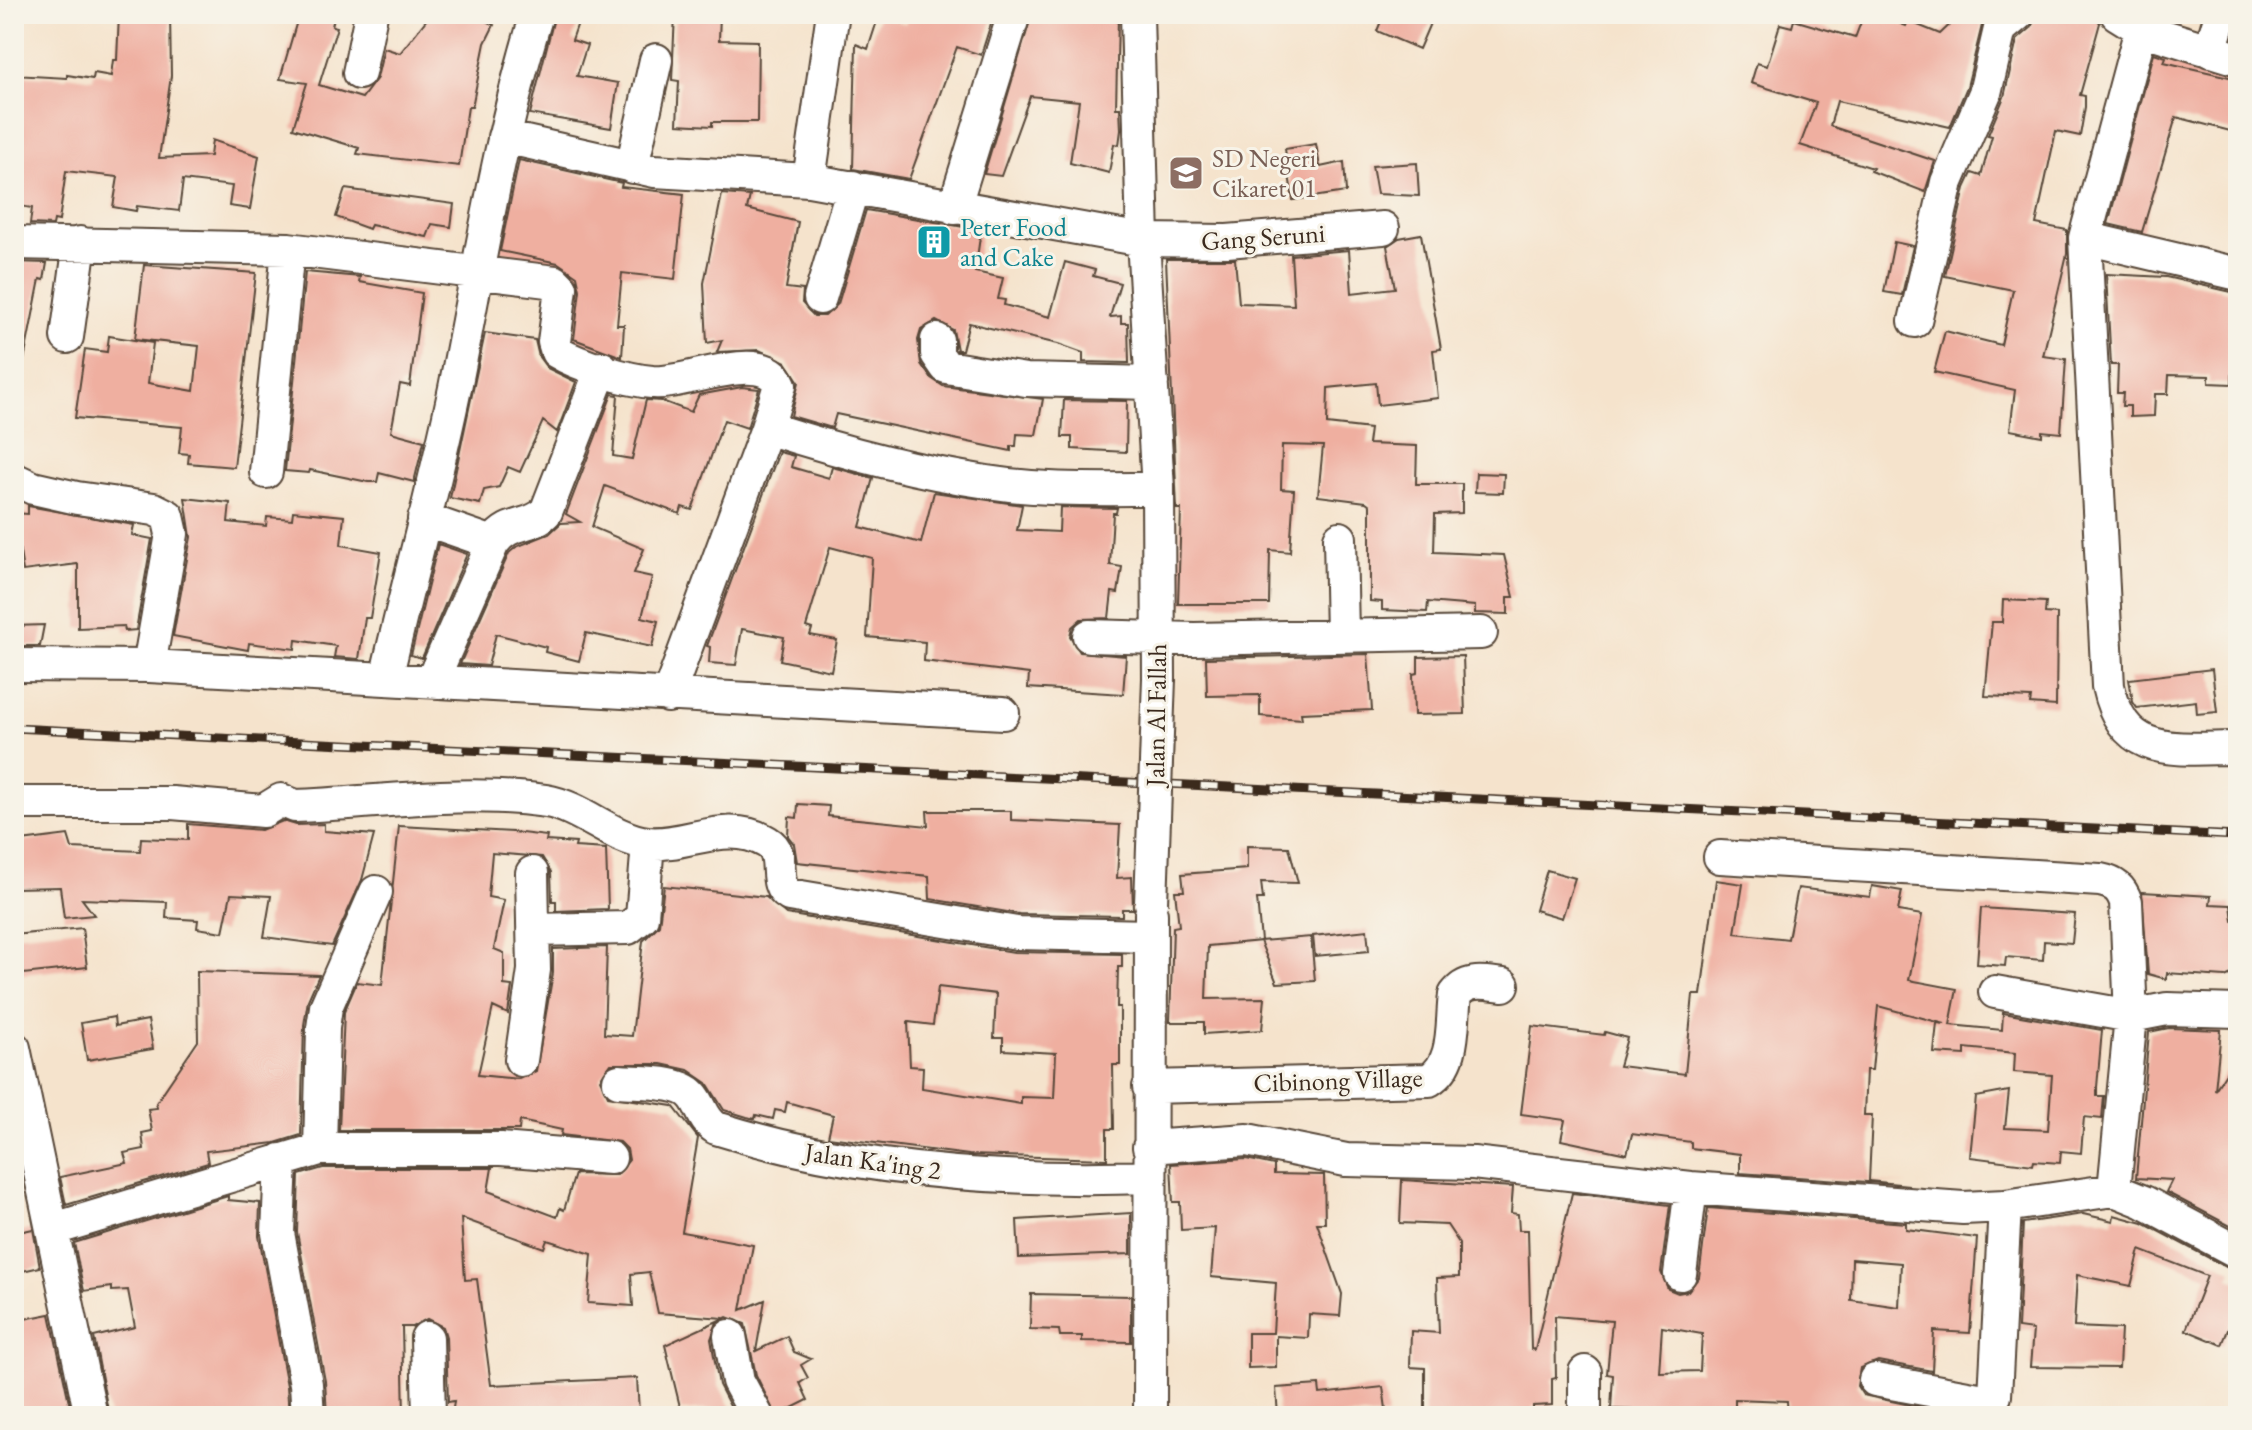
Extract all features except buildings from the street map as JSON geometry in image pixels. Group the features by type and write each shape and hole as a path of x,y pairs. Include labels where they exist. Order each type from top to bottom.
{"street":[{"path":"359,73 371,14"},
{"path":"386,679 455,388 475,270 504,137 537,14"},
{"path":"954,208 1014,14"},
{"name":"Jalan Al Fallah","path":"1137,14 1143,240 1158,489 1159,678 1150,936 1150,1416"},
{"path":"1915,321 1947,182 1985,93 2000,29 2018,14"},
{"path":"2221,14 2224,55 2130,20 2085,238 2104,627 2114,712 2127,732 2148,744 2238,748"},
{"path":"809,180 832,19"},
{"path":"632,167 656,60"},
{"name":"Gang Seruni","path":"504,137 632,167 675,173 809,180 1143,240 1227,241 1383,228"},
{"path":"820,298 853,187"},
{"path":"2085,238 2238,274"},
{"path":"14,243 288,249 475,270 558,283 561,288 555,347 563,355 637,379 669,383 736,367 757,368 776,377 780,385 767,428 668,696"},
{"path":"67,337 80,243"},
{"path":"266,472 288,249"},
{"path":"937,340 937,354 946,367 1026,380 1152,383"},
{"path":"432,681 493,543 507,527 541,518 546,512 602,368"},
{"path":"767,428 863,458 987,483 1076,489 1158,489"},
{"path":"14,479 45,491 154,509 168,516 172,534 149,666"},
{"path":"424,519 493,543"},
{"path":"1340,538 1342,635"},
{"path":"1089,636 1481,633"},
{"path":"14,665 149,666 1003,713"},
{"path":"14,803 172,803 263,811 281,800 295,806 519,798 549,801 578,810 632,839 648,843 715,832 764,840 778,856 783,891 799,896 1017,933 1150,936"},
{"path":"534,930 602,930 628,928 635,923 642,917 648,843"},
{"path":"1720,857 2113,883 2122,890 2126,902 2131,1016 2114,1190 2144,1202 2238,1252"},
{"path":"521,1060 534,970 532,873"},
{"path":"320,1149 326,1007 376,892"},
{"name":"Cibinong Village","path":"1149,1087 1429,1080 1440,1074 1448,1060 1455,995 1460,988 1475,982 1503,985"},
{"path":"1995,992 2131,1016 2167,1009 2238,1011"},
{"path":"14,1048 91,1416"},
{"name":"Jalan Ka'ing 2","path":"619,1081 680,1088 695,1098 703,1116 716,1128 829,1159 1020,1178 1150,1162 1247,1140 1346,1160 1473,1163 1691,1188 1963,1208 2005,1206 2114,1190"},
{"path":"54,1229 320,1149 501,1149 610,1158"},
{"path":"281,1160 278,1233 306,1384 308,1416"},
{"path":"1680,1274 1691,1188"},
{"path":"1875,1380 1926,1404 1984,1400 1995,1396 2005,1206"},
{"path":"730,1336 738,1381 757,1416"},
{"path":"427,1338 429,1416"},
{"path":"1585,1372 1585,1416"}],"railway":[{"path":"14,728 2238,836"}],"place":[{"name":"SD Negeri Cikaret 01","path":"1186,173"},
{"name":"Peter Food and Cake","path":"934,242"}]}
